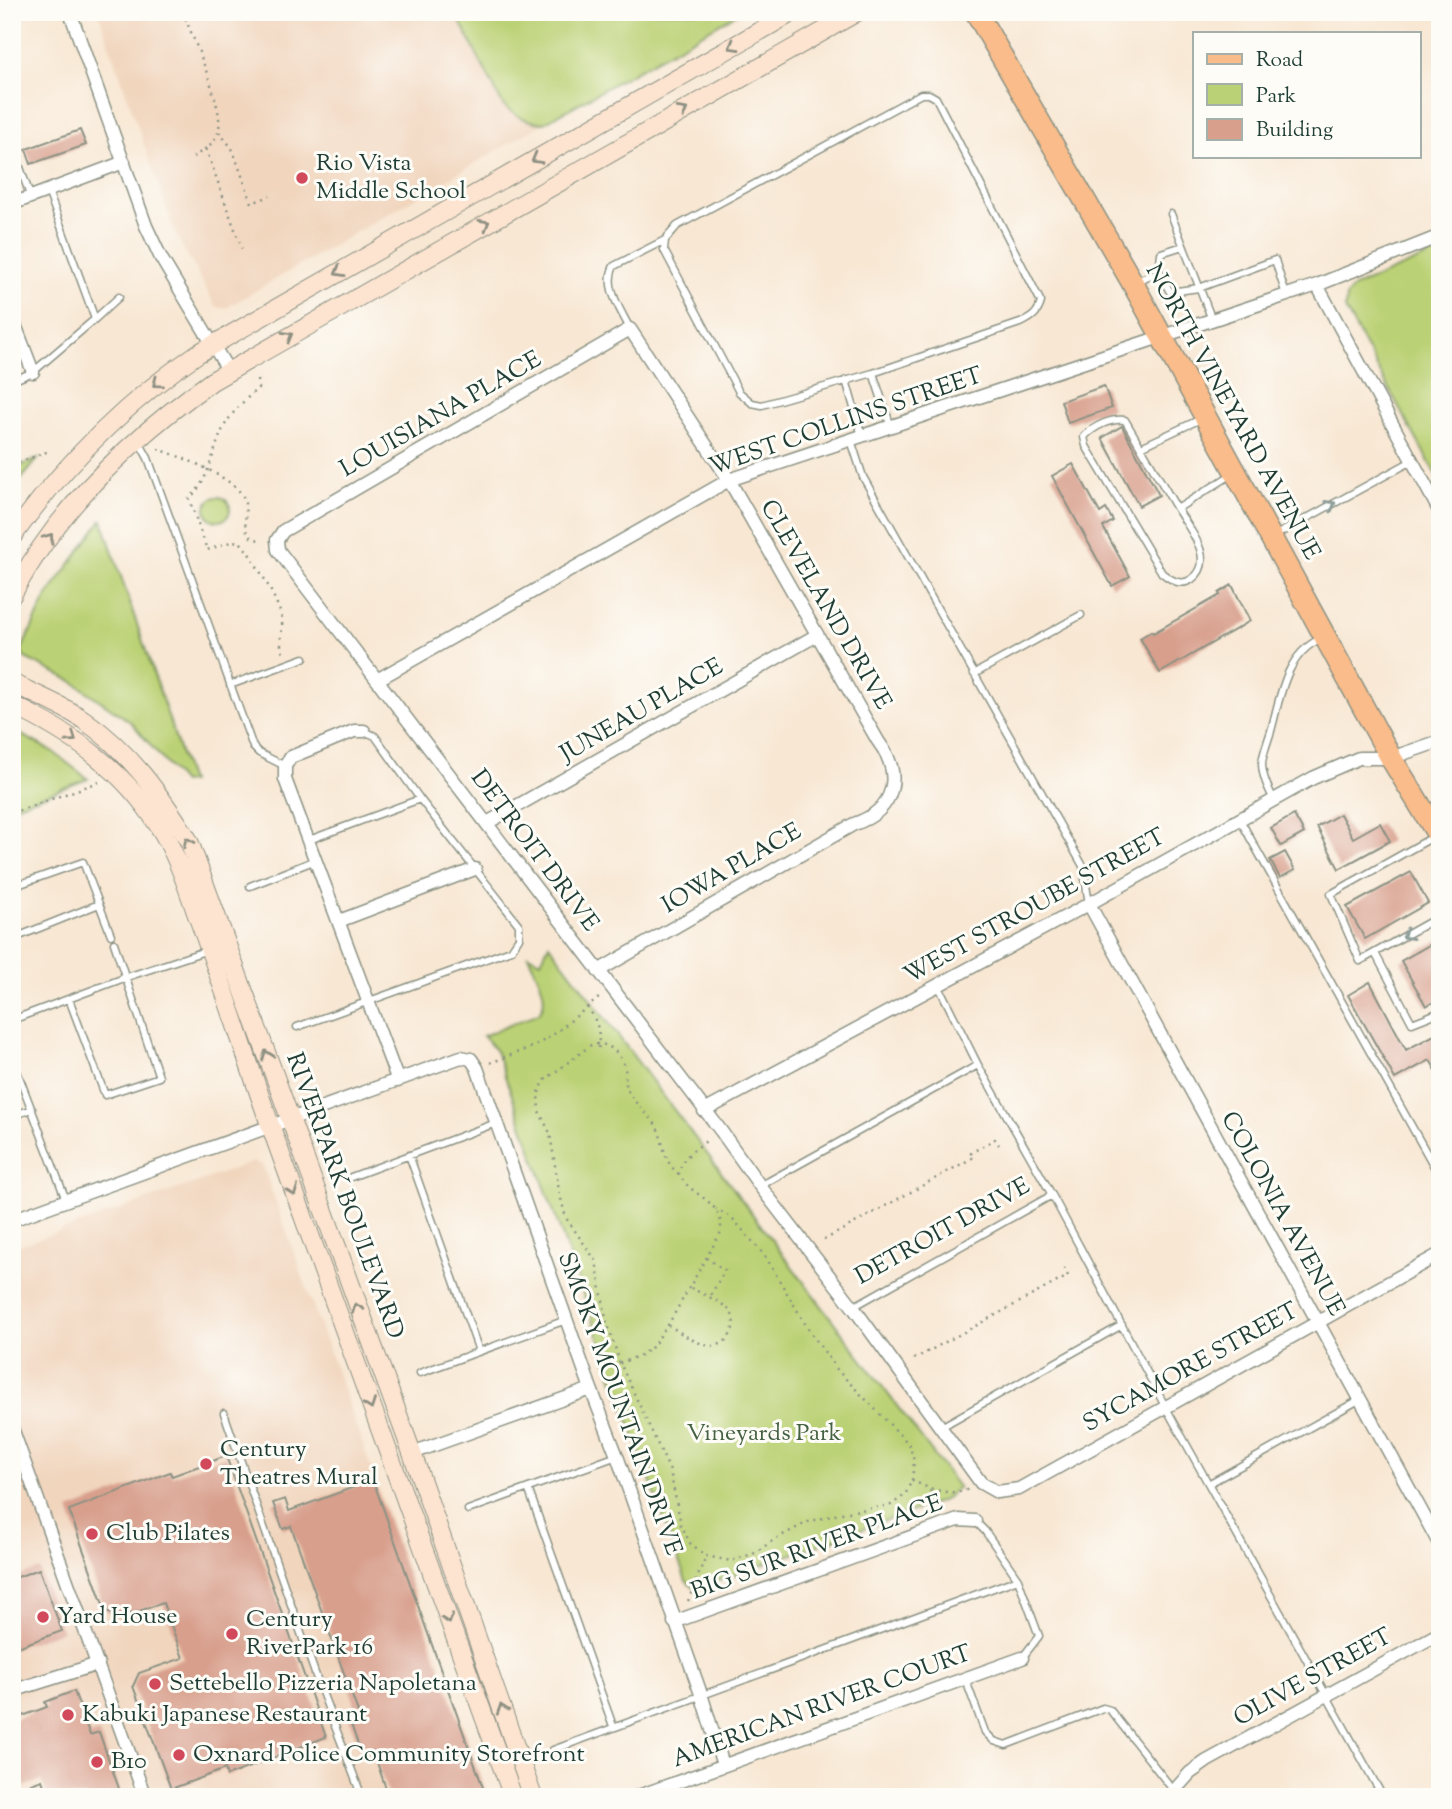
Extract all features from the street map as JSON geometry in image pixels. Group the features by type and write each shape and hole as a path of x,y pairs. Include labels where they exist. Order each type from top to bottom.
{"main road":[{"name":"NORTH VINEYARD AVENUE","path":"976,12 1132,282 1391,758 1439,836"}],"street":[{"path":"70,12 146,226 161,258 228,370"},
{"path":"12,537 55,480 104,427 170,373 213,345 793,12"},
{"path":"12,595 36,555 70,509 108,466 136,438 187,398 228,370 857,12"},
{"path":"12,204 124,162"},
{"name":"WEST COLLINS STREET","path":"377,680 729,480 1317,285 1440,236"},
{"path":"1317,285 1440,512"},
{"path":"12,317 33,372"},
{"name":"CLEVELAND DRIVE","path":"630,329 729,480 888,754 893,768 893,782 886,802"},
{"name":"LOUISIANA PLACE","path":"277,540 283,531 630,329"},
{"name":"DETROIT DRIVE","path":"277,540 278,550 721,1131 981,1483 997,1492"},
{"name":"JUNEAU PLACE","path":"487,823 817,635"},
{"name":"RIVERPARK BOULEVARD","path":"12,683 72,713 108,739 141,771 172,812 189,841 412,1453 533,1797"},
{"name":"RIVERPARK BOULEVARD","path":"12,705 51,724 87,748 132,790 158,824 176,858 513,1797"},
{"path":"365,732 354,731 291,757 285,766 285,779 398,1081"},
{"name":"WEST STROUBE STREET","path":"705,1111 1089,904 1313,778 1359,758 1391,758 1440,741"},
{"name":"IOWA PLACE","path":"598,971 854,824 871,817 886,802"},
{"path":"339,921 475,869"},
{"name":"COLONIA AVENUE","path":"1089,904 1440,1545"},
{"path":"12,1220 461,1057 474,1063"},
{"name":"SMOKY MOUNTAIN DRIVE","path":"474,1063 617,1456 701,1694 723,1765"},
{"name":"SYCAMORE STREET","path":"997,1492 1019,1489 1440,1254"},
{"path":"412,1453 589,1382"},
{"path":"12,1429 145,1797"},
{"name":"BIG SUR RIVER PLACE","path":"674,1622 958,1520 975,1521"},
{"name":"OLIVE STREET","path":"1170,1794 1190,1773 1208,1760 1440,1633"},
{"name":"AMERICAN RIVER COURT","path":"636,1797 1022,1658"},
{"path":"12,1691 98,1664"}],"lane":[{"path":"630,329 612,289 610,273 614,266 665,240 677,226 921,94 936,98 1041,302 1032,318 1023,322 873,373 762,405 744,398 664,250 665,240"},
{"path":"12,145 31,198"},
{"path":"48,191 95,319"},
{"path":"1171,214 1212,320"},
{"path":"1184,246 1161,253 1159,272 1170,292 1199,288 1275,260 1286,295"},
{"path":"1132,282 1159,272"},
{"path":"12,382 33,372 119,297"},
{"path":"873,373 891,426"},
{"path":"846,380 863,477 1083,866 1089,904"},
{"path":"1116,418 1125,419 1177,509 1197,541 1203,564 1199,574 1187,583 1174,582 1162,573 1086,446 1084,437 1116,418"},
{"path":"1141,447 1204,418"},
{"path":"136,438 148,458 253,747 259,754 285,766"},
{"path":"1271,538 1412,461"},
{"path":"1177,509 1236,472"},
{"path":"974,674 1081,615"},
{"path":"1273,800 1266,784 1262,763 1283,686 1299,654 1310,644 1325,637"},
{"path":"230,685 304,658"},
{"path":"297,1027 511,950 519,938 519,925 420,799 375,736 365,732"},
{"path":"309,840 420,799"},
{"path":"1239,818 1440,1177"},
{"path":"1439,836 1405,850 1331,894 1360,961 1440,916"},
{"path":"250,886 316,860"},
{"path":"12,887 83,862 111,936"},
{"path":"12,939 99,904"},
{"path":"69,999 105,1095 159,1077 114,943"},
{"path":"12,1020 210,949"},
{"path":"1375,953 1412,1023 1440,1012"},
{"path":"938,985 978,1065 1383,1797"},
{"path":"12,1058 66,1200"},
{"path":"760,1186 978,1065"},
{"path":"12,1116 32,1109"},
{"path":"351,1177 496,1123"},
{"path":"410,1155 479,1351"},
{"name":"DETROIT DRIVE","path":"853,1307 1052,1195"},
{"path":"420,1373 568,1320"},
{"path":"941,1427 1122,1325"},
{"path":"1210,1483 1359,1400"},
{"path":"224,1413 317,1679 362,1797"},
{"path":"468,1510 617,1456"},
{"path":"528,1488 613,1726"},
{"path":"975,1521 1018,1579 1039,1636 1022,1658"},
{"path":"553,1750 1018,1579"},
{"path":"965,1678 985,1732 994,1741 1006,1745 1103,1708 1110,1710 1170,1794"}],"path":[{"path":"183,12 220,113 219,132 206,149 193,157"},
{"path":"219,132 232,148 252,203 270,196"},
{"path":"206,149 242,249"},
{"path":"257,380 258,388 234,411 224,425 200,489 189,498 207,550 233,541 240,542 269,584 282,619 279,640 284,654 274,658"},
{"path":"158,449 188,459 229,483 243,496 247,514 244,525 247,533 257,540 277,540"},
{"path":"12,465 49,452"},
{"path":"12,814 99,782"},
{"path":"474,1063 537,1045 611,989"},
{"path":"587,1007 601,1031 598,1052"},
{"path":"599,1043 612,1047 624,1066 626,1086 632,1098 654,1122 670,1167 716,1209 733,1219 765,1256 810,1332 839,1372 909,1444 914,1461 912,1480 905,1495 891,1505 808,1522 755,1553 731,1560 706,1556 690,1544 681,1525 670,1471 620,1363 606,1319 596,1261 566,1218 550,1133 539,1111 538,1094 545,1080 590,1045 599,1043"},
{"path":"680,1174 680,1167 687,1155 721,1131"},
{"path":"824,1240 974,1157 971,1153 995,1139 999,1145"},
{"path":"589,1382 652,1347 668,1325 721,1231 720,1215 716,1209"},
{"path":"706,1258 725,1270 709,1298"},
{"path":"914,1359 1069,1276 1063,1266"},
{"path":"668,1325 704,1345 719,1346 732,1331 734,1324 728,1309 690,1287"},
{"path":"912,1480 930,1490 963,1491 981,1483"},
{"path":"930,1490 935,1506"},
{"path":"687,1604 706,1556"}],"shaded area":[{"name":"Rio Vista Middle School","path":"98,12 455,12 503,105 526,121 544,123 226,308 220,308 215,305 175,233"},
{"path":"254,1162 263,1166 489,1797 12,1797 12,1248"}],"green space":[{"path":"455,12 740,12 544,123 522,118 503,105"},
{"path":"1440,251 1440,482 1345,309 1346,297 1354,287"},
{"path":"38,459 14,488 12,491 12,469"},
{"path":"218,497 227,500 230,509 227,518 218,521 209,518 206,509 209,500"},
{"path":"102,520 190,782 182,783 132,723 72,681 25,658 21,651 47,596"},
{"path":"12,730 52,751 88,779 12,807"},
{"name":"Vineyards Park","path":"549,944 958,1487 944,1500 695,1589 686,1581 496,1051 483,1036 539,1013 543,1007 543,992 528,955 541,961"}],"building":[{"path":"80,130 86,145 31,164 26,149"},
{"path":"1104,386 1112,408 1068,423 1061,401"},
{"path":"1122,426 1159,495 1139,506 1102,438"},
{"path":"1073,464 1100,513 1106,509 1113,521 1103,527 1130,576 1112,586 1052,476"},
{"path":"1232,585 1250,621 1160,673 1140,638 1220,595 1219,593"},
{"path":"1340,814 1353,838 1380,823 1390,841 1339,869 1317,827"},
{"path":"1294,815 1304,833 1281,846 1271,828"},
{"path":"1285,852 1295,870 1280,878 1270,860"},
{"path":"1411,872 1428,903 1365,939 1347,907"},
{"path":"1440,939 1440,999 1426,1006 1401,961"},
{"path":"1370,982 1406,1050 1440,1032 1440,1077 1430,1060 1395,1079 1348,995"},
{"name":"Century RiverPark 16","path":"226,1456 326,1737 227,1776 225,1769 171,1789 133,1686 139,1673 183,1658 163,1603 119,1618 105,1610 69,1510 170,1472 172,1476"},
{"path":"373,1480 485,1793 475,1797 389,1797 373,1751 362,1755 349,1719 359,1715 291,1526 283,1529 273,1503 285,1499 289,1511"},
{"path":"39,1569 62,1631 12,1649 12,1579"},
{"path":"74,1691 90,1735 99,1732 122,1797 48,1797 42,1780 12,1791 12,1720 47,1707 45,1702"}],"place":[{"name":"Rio Vista Middle School","path":"302,178"},
{"name":"Century Theatres Mural","path":"206,1464"},
{"name":"Club Pilates","path":"92,1534"},
{"name":"Yard House","path":"43,1617"},
{"name":"Century RiverPark 16","path":"232,1634"},
{"name":"Settebello Pizzeria Napoletana","path":"155,1684"},
{"name":"Kabuki Japanese Restaurant","path":"68,1715"},
{"name":"Oxnard Police Community Storefront","path":"179,1755"},
{"name":"B10","path":"97,1762"}]}
